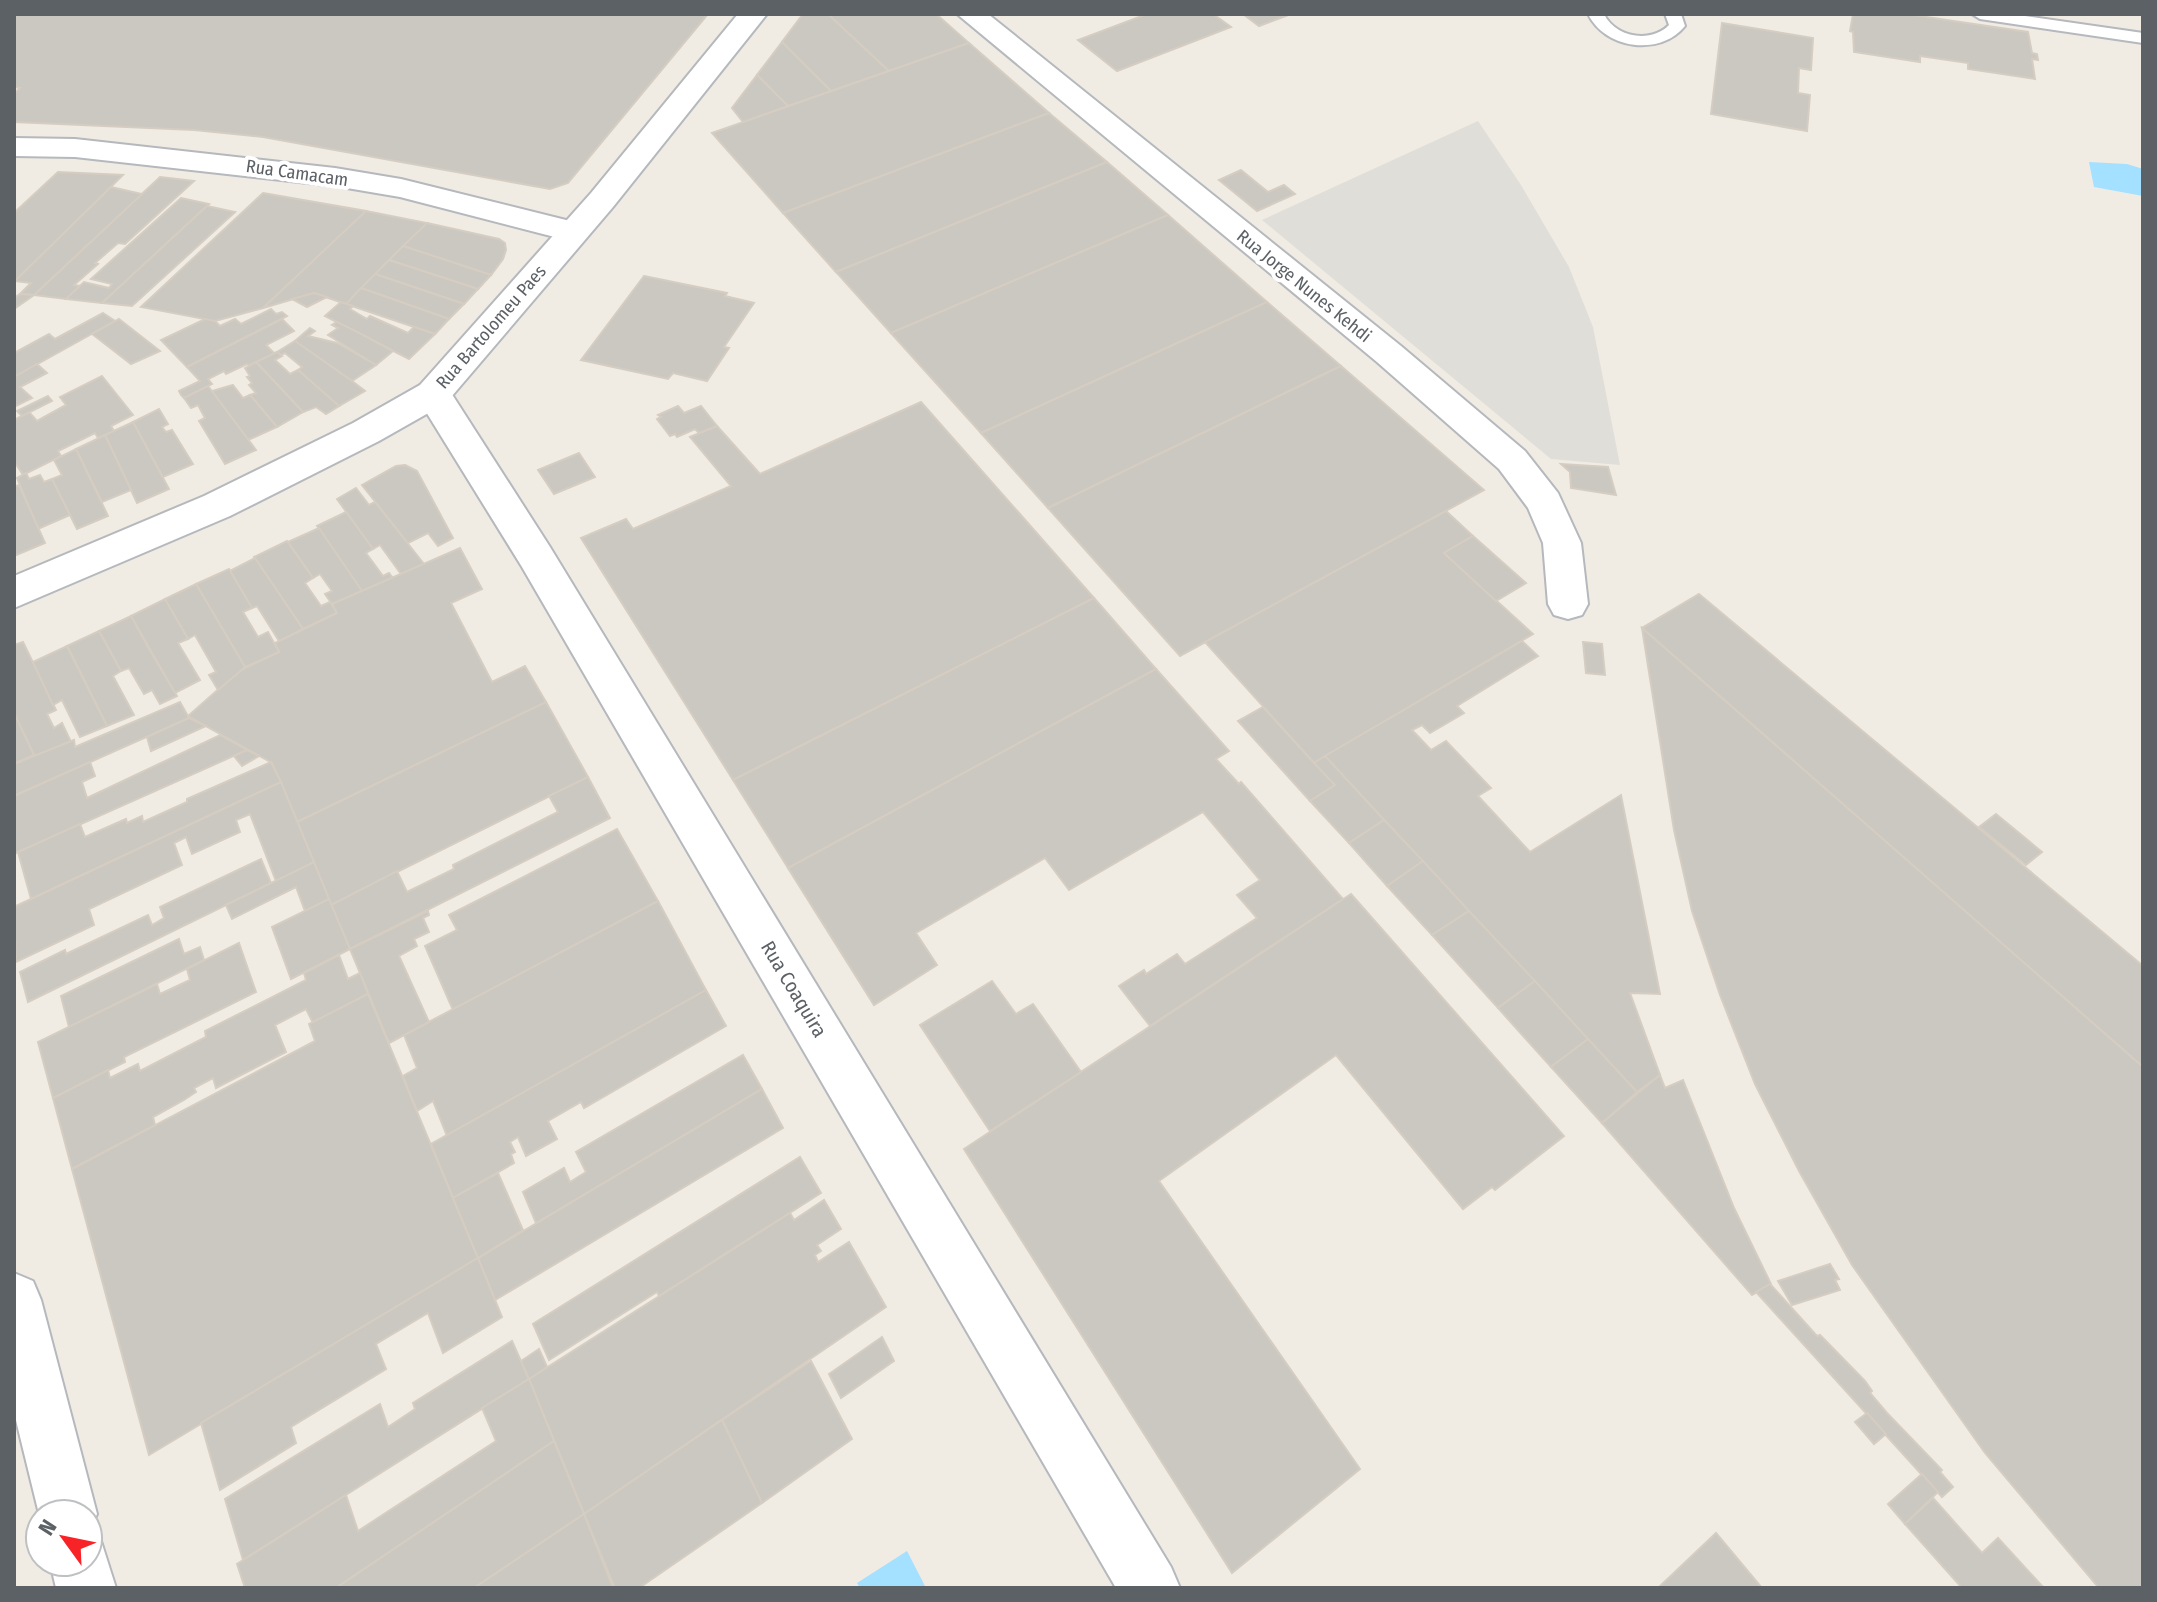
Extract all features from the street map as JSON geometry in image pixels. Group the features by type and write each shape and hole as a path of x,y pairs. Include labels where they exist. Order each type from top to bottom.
{"street":[{"name":"Rua Bartolomeu Paes","path":"14,593 217,506 366,432 433,394 574,232 753,14"},
{"name":"Rua Jorge Nunes Kehdi","path":"971,14 1389,354 1512,460 1545,503 1562,543 1568,604"},
{"name":"Rua Camacam","path":"14,147 91,149 335,177 401,188 574,232"},
{"name":"Rua Coaquira","path":"433,394 536,557 1150,1588"},
{"path":"14,1300 64,1498"}],"lane":[{"path":"1596,14 1601,25 1610,32 1637,40 1664,37 1673,32 1677,26 1673,14"},
{"path":"1980,14 2143,38"}],"shaded area":[{"path":"1478,121 1521,185 1569,267 1593,327 1620,465 1551,459 1262,220"}],"water":[{"path":"2089,162 2127,164 2143,169 2143,196 2094,187"},
{"path":"907,1551 926,1588 860,1588 857,1583"}],"building":[{"path":"14,14 708,14 568,183 550,189 263,137 194,130 14,122 14,94 20,88 14,87"},
{"path":"803,14 828,14 889,71 831,91 782,42"},
{"path":"828,14 936,14 969,43 889,71"},
{"path":"1147,14 1213,14 1231,27 1117,71 1078,40"},
{"path":"1243,14 1291,14 1259,26"},
{"path":"1853,14 1906,14 2028,32 2032,53 2037,54 2038,60 2032,59 2035,79 1968,69 1968,63 1920,56 1920,62 1854,52 1853,32 1850,31"},
{"path":"1722,23 1813,38 1811,70 1799,68 1798,93 1810,95 1807,131 1711,114"},
{"path":"782,42 831,91 788,106 757,75"},
{"path":"969,43 1049,113 783,213 712,133"},
{"path":"757,75 788,106 743,122 732,108"},
{"path":"1049,113 1107,162 836,272 783,213"},
{"path":"1107,162 1168,215 891,333 836,272"},
{"path":"1241,170 1268,192 1284,185 1295,194 1257,211 1219,180"},
{"path":"58,172 123,175 14,282 14,213"},
{"path":"160,177 194,181 125,244 118,243 95,263 98,264 74,285 80,286 66,299 34,295"},
{"path":"111,187 142,194 34,295 20,294 31,283 15,281"},
{"path":"263,193 366,211 263,308 215,321 141,307"},
{"path":"181,198 209,204 102,303 66,299 84,282 109,288 112,284 91,279"},
{"path":"207,206 235,212 132,306 102,303"},
{"path":"366,211 427,223 346,304 314,293 263,308"},
{"path":"1168,215 1267,302 981,433 891,333"},
{"path":"427,223 499,239 505,243 503,259 491,275 403,246"},
{"path":"403,246 491,275 478,289 389,260"},
{"path":"389,260 478,289 464,304 375,274"},
{"path":"375,274 464,304 449,319 361,288"},
{"path":"644,276 727,293 725,296 754,303 724,347 729,348 707,381 673,373 668,379 581,360"},
{"path":"361,288 449,319 435,334 346,304"},
{"path":"314,293 327,297 307,307 292,299"},
{"path":"20,294 34,295 14,309 14,298"},
{"path":"341,302 353,306 350,309 367,319 370,316 408,333 414,327 435,334 409,359 325,316"},
{"path":"1267,302 1341,366 1048,508 981,433"},
{"path":"271,309 276,314 282,312 287,316 187,367 161,340 205,319 215,321 220,326 235,319 241,324"},
{"path":"103,313 115,321 14,377 14,353 49,334 55,339"},
{"path":"119,319 160,351 131,364 92,334"},
{"path":"282,319 294,331 266,345 275,354 226,374 224,371 208,379 212,384 184,398 181,395 179,391 200,381 187,367"},
{"path":"337,322 393,351 376,365 328,335 338,328 332,325"},
{"path":"310,328 315,331 308,336 337,343 376,365 352,381 295,341"},
{"path":"295,341 365,391 339,406 298,370 302,367 285,353 281,355 277,352"},
{"path":"277,352 282,356 275,360 290,374 298,370 339,406 326,414 316,407 303,412 256,362"},
{"path":"256,362 303,412 277,427 250,395 256,393 249,385 252,383 245,368"},
{"path":"37,364 47,373 20,387 32,398 14,407 14,377"},
{"path":"1341,366 1484,490 1180,656 1048,508"},
{"path":"102,376 133,415 111,426 114,431 98,438 95,433 58,451 61,456 23,475 14,461 14,420 29,412 37,421 66,405 60,397"},
{"path":"233,385 243,398 250,395 277,427 248,440 212,391"},
{"path":"208,386 256,450 225,464 199,421 205,418 198,405 191,408 184,398"},
{"path":"48,396 52,401 22,416 17,411"},
{"path":"921,402 1094,598 733,780 581,538 626,519 633,529 731,486 690,437 717,426 760,474"},
{"path":"678,406 684,413 701,406 717,426 699,433 695,429 677,437 675,434 670,436 657,419 661,417 658,415"},
{"path":"159,409 168,424 162,427 166,432 172,430 193,464 163,477 133,422"},
{"path":"133,422 169,489 137,503 105,435"},
{"path":"105,435 131,490 102,502 76,449"},
{"path":"76,449 108,516 77,529 52,479 62,475 54,460"},
{"path":"579,453 595,477 554,494 538,470"},
{"path":"1561,464 1608,467 1616,495 1571,488 1570,472"},
{"path":"405,465 417,471 453,538 438,546 428,533 408,543 362,485 396,466"},
{"path":"26,473 29,479 40,475 44,482 52,479 70,515 38,529 17,478"},
{"path":"19,485 45,543 14,556 14,487"},
{"path":"356,488 369,505 375,502 424,564 401,574 380,545 373,549 337,499"},
{"path":"1446,511 1473,536 1444,553 1533,634 1314,763 1205,642"},
{"path":"346,512 373,549 366,553 383,576 389,573 393,578 362,591 317,526"},
{"path":"319,528 362,591 332,604 325,594 332,591 320,574 313,578 288,542"},
{"path":"1473,536 1526,583 1496,601 1444,553"},
{"path":"287,541 313,578 305,583 321,606 330,602 337,613 303,629 254,557"},
{"path":"460,548 482,589 451,603 492,682 525,666 546,702 297,822 272,763 188,716 239,671 279,652 275,643 337,613 332,604"},
{"path":"255,558 303,629 279,641 257,606 252,608 230,571"},
{"path":"229,569 252,608 243,612 258,637 268,632 279,652 245,667 196,584"},
{"path":"196,584 245,667 218,690 209,675 216,672 195,635 188,639 165,599"},
{"path":"1699,594 2143,966 2143,1067 1642,628"},
{"path":"1094,598 1156,669 788,868 733,780"},
{"path":"165,599 188,639 178,643 200,680 175,693 131,616"},
{"path":"131,616 177,696 160,704 152,690 144,694 129,668 121,671 99,631"},
{"path":"1642,628 2143,1067 2143,1588 2099,1588 1985,1453 1852,1265 1799,1171 1755,1084 1720,995 1692,911 1674,830"},
{"path":"99,631 121,671 113,676 134,715 107,726 67,646"},
{"path":"1522,641 1538,656 1457,706 1464,713 1430,733 1422,725 1412,730 1431,750 1446,741 1491,788 1478,796 1530,852 1621,795 1660,994 1630,993 1660,1075 1637,1092 1325,756"},
{"path":"23,642 56,710 47,714 54,728 62,723 71,742 35,757 14,713 14,645"},
{"path":"1583,642 1602,644 1605,675 1586,673"},
{"path":"67,646 107,726 80,737 62,700 53,705 33,662"},
{"path":"1156,669 1229,751 1216,759 1239,784 1241,782 1343,899 1150,1026 1119,986 1144,970 1146,974 1177,954 1185,964 1257,918 1237,895 1260,880 1203,812 1069,890 1045,858 916,933 937,965 874,1005 788,868"},
{"path":"180,702 189,718 14,796 14,764 74,740 75,747"},
{"path":"546,702 588,777 331,905 297,822"},
{"path":"1263,707 1335,785 1310,801 1238,721"},
{"path":"14,713 34,755 14,764"},
{"path":"189,718 206,726 151,751 147,737"},
{"path":"220,735 247,750 14,854 14,796 90,762 95,776 82,782 87,798"},
{"path":"247,750 259,756 242,766 234,756"},
{"path":"1325,756 1384,820 1349,843 1310,801 1335,785 1314,763"},
{"path":"271,762 281,782 31,899 18,852 80,824 85,837 126,819 127,823 142,816 143,822"},
{"path":"588,777 610,818 350,949 331,905 397,871 407,892 454,869 453,865 558,812 549,796"},
{"path":"281,782 314,862 276,881 250,814 236,820 240,832 192,854 186,837 174,843 182,865 89,909 94,925 16,962 14,907"},
{"path":"1996,814 2042,852 2026,865 1979,827"},
{"path":"1384,820 1423,861 1387,886 1349,843"},
{"path":"617,829 658,901 453,1010 425,946 457,930 449,915"},
{"path":"261,859 271,883 28,1002 20,972 148,915 152,925 164,918 160,907"},
{"path":"1423,861 1469,911 1432,935 1387,886"},
{"path":"314,862 329,899 305,911 296,887 232,919 226,905"},
{"path":"1351,894 1564,1136 1495,1190 1492,1187 1463,1209 1336,1055 1159,1181 1360,1469 1232,1573 964,1149"},
{"path":"329,899 350,949 291,979 272,927"},
{"path":"658,901 706,990 447,1136 433,1101 417,1111 403,1076 417,1068 404,1035"},
{"path":"428,911 429,915 423,918 429,932 414,939 417,946 399,956 429,1022 389,1043 350,949"},
{"path":"1469,911 1535,981 1498,1008 1432,935"},
{"path":"179,939 184,954 200,947 204,960 69,1027 61,996"},
{"path":"239,943 256,992 124,1057 125,1062 53,1098 38,1042 157,984 160,994 190,980 187,969"},
{"path":"339,955 348,979 360,973 368,994 313,1023 306,1009 275,1025 286,1052 216,1088 213,1078 194,1088 196,1092 153,1117 155,1125 72,1169 53,1098 108,1070 110,1078 138,1064 140,1071 206,1037 205,1031 306,980 304,973"},
{"path":"992,981 1016,1014 1033,1004 1081,1072 990,1131 920,1025"},
{"path":"1535,981 1588,1039 1551,1067 1498,1008"},
{"path":"706,990 726,1026 584,1108 581,1102 548,1121 557,1139 526,1156 518,1137 510,1142 515,1152 511,1154 514,1163 453,1198 431,1144"},
{"path":"368,994 478,1258 149,1455 72,1169 315,1041 309,1024"},
{"path":"1588,1039 1637,1092 1602,1123 1551,1067"},
{"path":"743,1055 762,1089 536,1223 523,1192 564,1168 570,1182 586,1172 576,1152"},
{"path":"1660,1075 1665,1088 1683,1080 1734,1208 1771,1284 1752,1295 1602,1123"},
{"path":"762,1089 783,1128 495,1300 478,1258"},
{"path":"800,1157 821,1193 659,1296 657,1292 549,1360 533,1324"},
{"path":"498,1173 523,1230 478,1258 453,1198"},
{"path":"824,1200 841,1229 817,1245 821,1251 815,1255 818,1262 849,1242 886,1307 584,1514 529,1379 790,1213 794,1220"},
{"path":"478,1258 502,1317 443,1353 428,1313 376,1344 386,1369 291,1427 296,1443 220,1490 201,1423"},
{"path":"1830,1264 1839,1279 1835,1280 1840,1290 1792,1305 1778,1281"},
{"path":"1770,1284 1817,1336 1820,1335 1865,1381 1872,1391 1870,1393 1887,1413 1942,1470 1940,1472 1953,1487 1942,1497 1756,1292"},
{"path":"882,1337 894,1361 841,1398 829,1374"},
{"path":"512,1341 529,1379 243,1560 225,1499 380,1404 388,1427 415,1409 413,1403"},
{"path":"539,1349 547,1367 529,1379 521,1361"},
{"path":"811,1361 852,1439 762,1503 722,1420"},
{"path":"529,1379 554,1441 336,1588 245,1588 237,1564 346,1495 358,1531 496,1441 482,1408"},
{"path":"1867,1413 1886,1434 1874,1444 1855,1422"},
{"path":"722,1420 762,1503 639,1588 615,1588 584,1514"},
{"path":"554,1441 584,1514 474,1588 336,1588"},
{"path":"1922,1474 1938,1492 1905,1524 1888,1504"},
{"path":"1933,1498 1982,1553 1998,1538 2044,1588 1962,1588 1905,1524"},
{"path":"584,1514 613,1588 474,1588"},
{"path":"1716,1533 1762,1588 1658,1588"}]}
